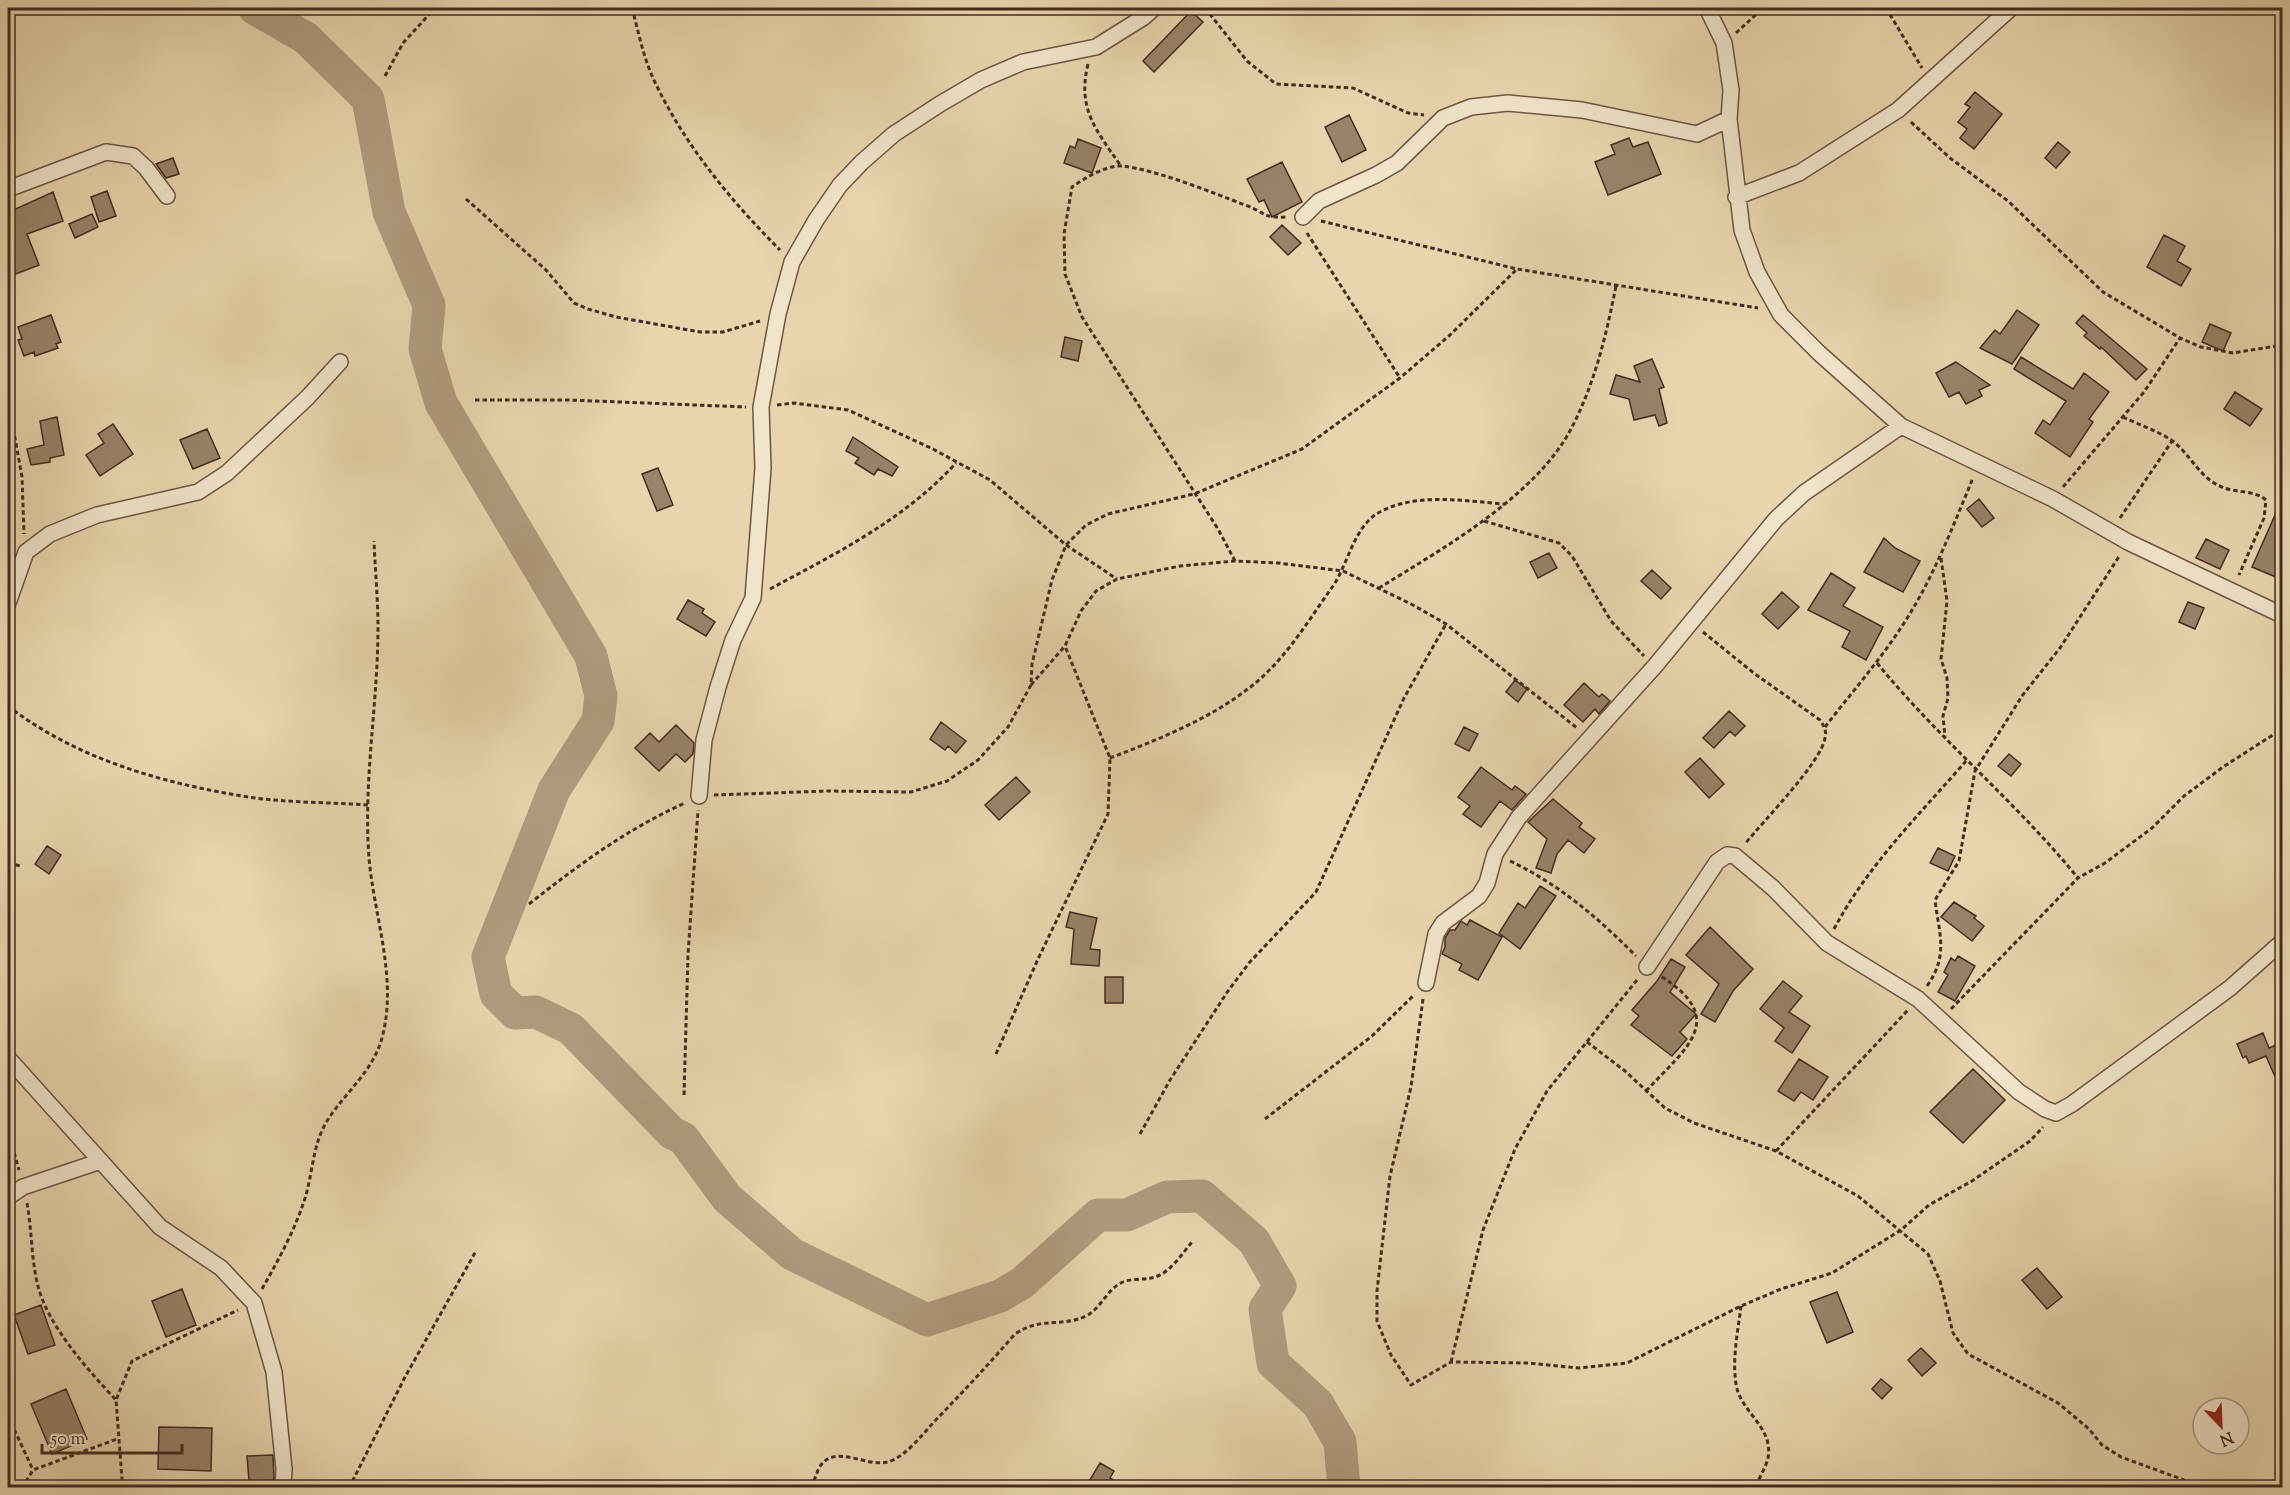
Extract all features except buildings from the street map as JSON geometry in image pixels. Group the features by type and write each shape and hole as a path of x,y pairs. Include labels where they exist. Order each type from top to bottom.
{"street":[{"path":"699,796 704,740 718,687 733,640 753,598 763,468 762,407 778,314 792,262 840,185 894,134 981,80 1023,62 1096,47 1144,17 1154,8"},
{"path":"1707,8 1724,43 1731,90 1729,119 1736,197 1742,230 1757,272 1781,315 1819,353 1901,426 2053,499 2128,542 2283,615"},
{"path":"1736,197 1799,173 1898,110 2011,8"},
{"path":"1303,217 1319,201 1397,163 1443,118 1471,107 1508,103 1582,110 1697,134 1729,119"},
{"path":"8,189 106,152 133,156 146,168 167,196"},
{"path":"8,603 26,552 50,534 96,515 198,492 227,473 307,398 340,362"},
{"path":"1426,983 1436,934 1443,923 1479,896 1487,883 1495,854 1519,817 1655,666 1690,621 1783,512 1804,493 1901,426"},
{"path":"1647,967 1717,862 1727,855 1735,856 1773,888 1827,943 1918,999 1942,1018 2019,1092 2045,1109 2056,1113 2072,1104 2230,988 2283,942"},
{"path":"8,1058 160,1227 221,1268 254,1303 274,1372 284,1469 283,1488"},
{"path":"8,1197 23,1187 101,1161"}],"path":[{"path":"385,76 403,43 435,8"},
{"path":"632,8 652,76 678,125 738,208 792,262"},
{"path":"1205,8 1247,61 1276,84 1353,88 1408,112 1443,118"},
{"path":"1724,43 1763,8"},
{"path":"1886,8 1929,81"},
{"path":"1096,47 1084,84 1087,112 1120,166"},
{"path":"1898,110 1950,158 2008,201 2103,292 2180,338 2220,352 2233,353 2283,345"},
{"path":"1235,561 1082,317 1065,274 1064,234 1072,188 1096,173 1120,166 1179,181 1249,206 1269,218 1303,217 1517,269 1745,305 1781,315"},
{"path":"466,199 546,270 574,303 588,309 616,317 700,332 746,327 778,314"},
{"path":"1303,217 1306,231 1361,313 1400,378"},
{"path":"1031,685 1032,664 1052,580 1066,545 1086,525 1108,514 1194,494 1302,449 1400,378 1450,335 1517,269"},
{"path":"1379,588 1484,520 1545,465 1570,431 1591,386 1605,346 1616,286"},
{"path":"2053,499 2144,392 2180,338"},
{"path":"8,399 22,477 26,552"},
{"path":"475,400 569,400 762,407 794,403 848,410 886,425 990,480 1066,545 1117,579"},
{"path":"2123,417 2172,441 2192,459 2205,477 2222,487 2261,496 2266,500 2264,518 2232,591"},
{"path":"2110,531 2172,441"},
{"path":"753,598 836,554 890,520 935,486 956,463"},
{"path":"1735,856 1801,777 1823,744 1825,727 1877,663 1907,619 1941,556 1979,464"},
{"path":"1110,758 1210,712 1250,688 1295,641 1343,571 1365,524 1378,513 1416,501 1452,500 1504,504"},
{"path":"1484,520 1559,543 1572,556 1611,621 1655,666"},
{"path":"119,1488 122,1479 117,1438 116,1400 132,1361 254,1303 282,1253 302,1204 312,1156 327,1121 363,1078 383,1036 388,1002 380,919 369,859 368,806 378,628 374,541"},
{"path":"1776,1151 1918,999 1932,980 1942,956 1942,939 1935,900 1959,861 1975,771 2022,696 2060,648 2128,542"},
{"path":"1941,556 1947,601 1941,659 1947,678 1948,698 1943,716 1945,739"},
{"path":"529,904 586,860 642,822 699,796 765,792 911,792 947,781 978,760 1008,727 1031,685 1065,646 1082,611 1096,591 1117,579 1180,566 1235,561 1343,571 1446,624 1590,739"},
{"path":"1690,621 1755,674 1820,720 1825,727"},
{"path":"1140,1134 1197,1036 1235,982 1249,963 1316,892 1399,708 1446,624"},
{"path":"996,1054 1108,814 1110,758 1065,646"},
{"path":"1877,663 1975,771 2019,811 2078,878"},
{"path":"8,706 78,750 134,772 237,796 368,806"},
{"path":"1942,1018 2078,878 2105,863 2152,828 2184,796 2223,767 2283,729"},
{"path":"1827,943 1860,883 1966,761"},
{"path":"684,1095 688,955 699,796"},
{"path":"1495,854 1535,873 1572,898 1647,967 1687,996 1697,1014 1698,1025 1689,1044 1646,1091"},
{"path":"8,863 21,866"},
{"path":"1451,1362 1483,1230 1515,1149 1547,1091 1647,967"},
{"path":"1265,1119 1372,1036 1426,983"},
{"path":"1426,983 1411,1087 1390,1176 1377,1291 1377,1320 1391,1355 1412,1385 1451,1362 1529,1363 1579,1368 1627,1363 1741,1306 1781,1289 1832,1273 1900,1230 1929,1205 1972,1181 2030,1141 2056,1113"},
{"path":"1587,1042 1665,1108 1694,1123 1776,1151 1858,1196 1928,1254 1940,1281 1953,1333 1968,1354 2058,1403 2089,1429 2102,1445 2121,1457 2206,1488"},
{"path":"8,1131 23,1187 38,1286 42,1296 50,1315 87,1370 116,1400"},
{"path":"813,1488 821,1464 833,1456 846,1456 869,1464 884,1464 897,1458 949,1406 1015,1334 1035,1324 1069,1321 1087,1316 1121,1282 1152,1278 1165,1273 1192,1242"},
{"path":"349,1488 354,1473 405,1377 476,1251"},
{"path":"1741,1306 1735,1360 1736,1386 1743,1404 1767,1437 1768,1458 1755,1488"},
{"path":"8,1416 33,1470"},
{"path":"22,1488 33,1470 117,1438"}],"waterway":[{"path":"254,8 306,38 368,99 389,212 429,305 425,349 441,403 591,656 601,696 598,721 554,790 488,957 496,994 515,1013 536,1012 571,1029 672,1133 683,1138 727,1198 792,1254 927,1320 1000,1296 1022,1283 1098,1215 1127,1215 1167,1197 1202,1196 1254,1241 1280,1286 1265,1309 1273,1363 1318,1404 1340,1442 1344,1488"}]}
